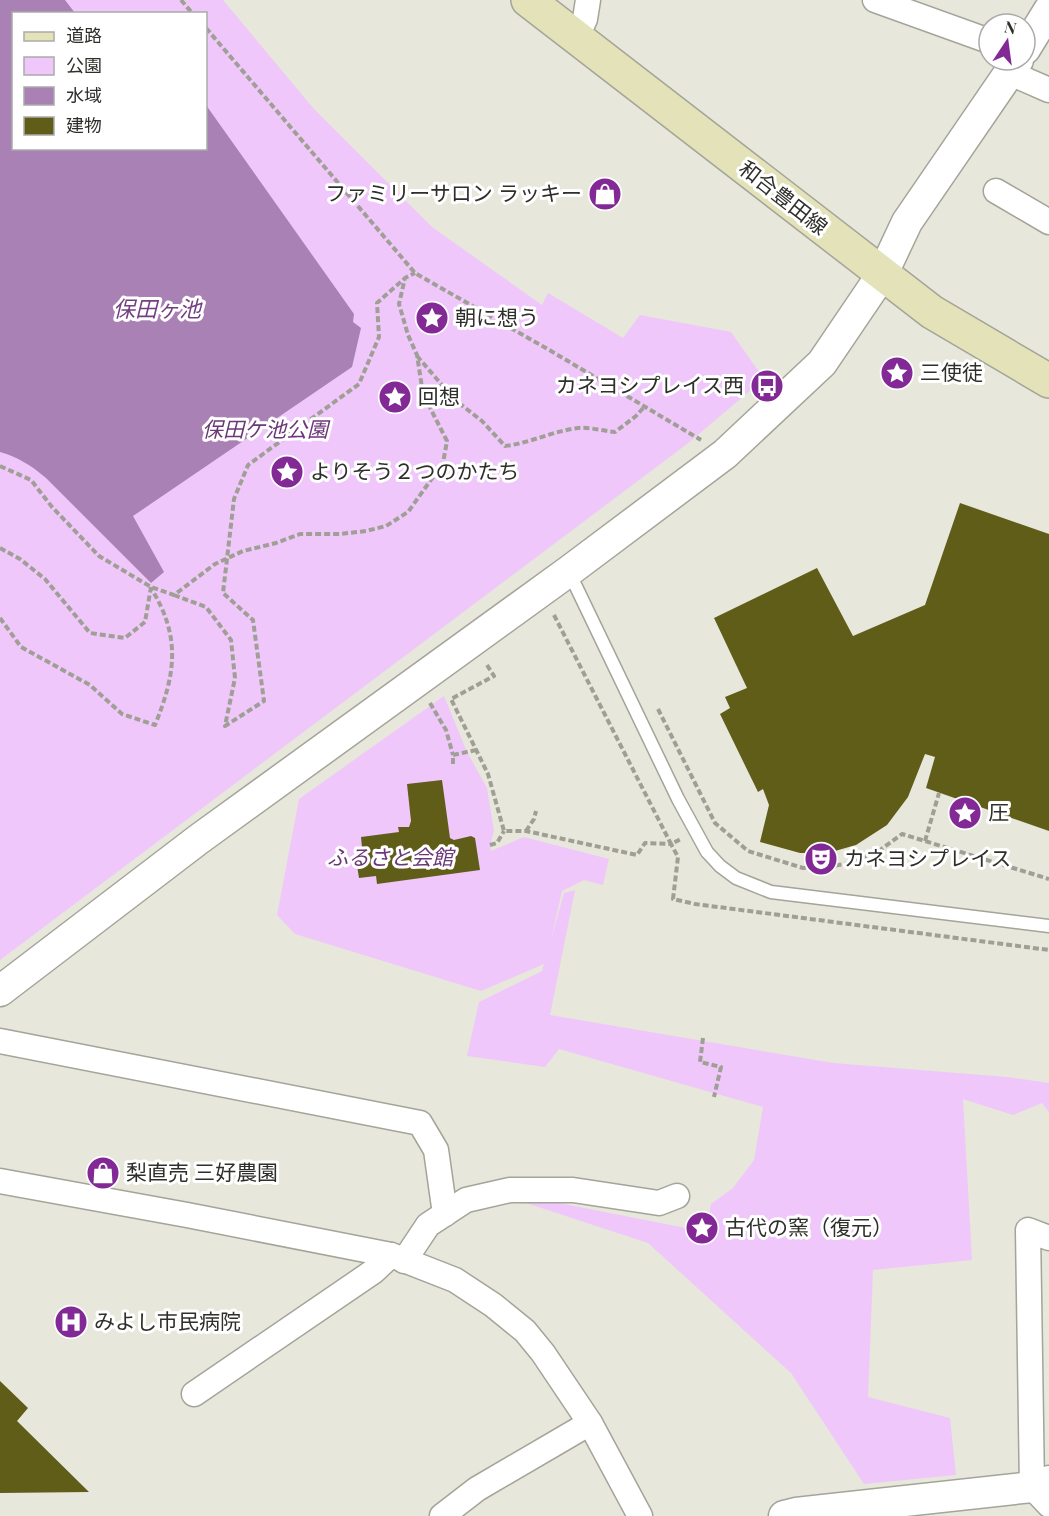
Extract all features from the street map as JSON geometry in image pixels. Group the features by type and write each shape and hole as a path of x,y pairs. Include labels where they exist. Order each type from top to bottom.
{"main road":[{"name":"和合豊田線","path":"528,0 932,312 1049,381"}],"street":[{"path":"577,37 585,19 588,0"},
{"path":"875,0 977,37"},
{"path":"1037,30 1049,10"},
{"path":"0,990 199,839 569,571 725,454 822,363 851,324 883,273 907,222 1010,72"},
{"path":"1030,72 1049,90"},
{"path":"996,190 1049,222"},
{"path":"0,1041 420,1123 436,1150 445,1214"},
{"path":"0,1181 187,1215 397,1258 455,1280 493,1305 525,1331 543,1353 590,1423 640,1516"},
{"path":"194,1394 374,1271 397,1258 428,1225 466,1200 510,1190 573,1190 659,1203 677,1196"},
{"path":"784,1516 796,1513 1043,1491 1028,1230 1049,1238"},
{"path":"442,1516 477,1489 590,1423"}],"lane":[{"path":"569,571 696,832 707,852 720,867 736,878 771,892 1049,926"}],"path":[{"path":"181,0 190,12"},
{"path":"207,29 415,273 645,406 701,441"},
{"path":"0,466 31,480 52,507 99,556 151,587 206,608 231,640 235,678 225,726 264,700 253,620 223,593 234,499 248,465 360,384 380,337 377,303 405,278 415,273"},
{"path":"174,594 215,564 243,551 300,534 340,534 366,531 386,525 408,512 443,463 447,441 423,394 417,355 408,335 399,304 405,278"},
{"path":"417,355 455,400 482,422 505,446 523,444 543,436 581,428 615,432 645,406"},
{"path":"0,548 20,559 45,579 90,633 125,638 144,622 151,587"},
{"path":"0,618 21,647 90,685 122,714 155,725 166,696 173,648 164,610 151,587"},
{"path":"549,607 671,844"},
{"path":"484,660 494,676 451,699 488,774 504,831 497,843 490,845"},
{"path":"427,698 446,730 453,755 453,764"},
{"path":"653,699 715,823 748,851 803,868 826,867 850,863 880,850 902,834 1049,879"},
{"path":"453,755 476,750"},
{"path":"925,842 939,793"},
{"path":"526,831 536,811"},
{"path":"504,831 526,831 637,855 645,843 671,844 715,823"},
{"path":"703,1038 700,1062 721,1067 714,1097"}],"green space":[{"name":"保田ケ池公園","path":"0,0 223,0 314,109 432,227 542,305 548,293 623,338 640,315 731,332 764,379 687,444 0,960"},
{"name":"ふるさと会館","path":"444,696 467,752 487,788 494,831 490,845 491,851 524,837 609,859 603,885 584,880 562,891 551,940 564,893 575,890 550,1015 833,1063 1007,1077 1049,1083 1049,1112 1042,1103 1013,1115 963,1099 972,1260 873,1270 868,1397 950,1418 956,1475 864,1484 791,1373 648,1243 517,1200 549,1201 706,1232 711,1204 733,1188 754,1160 763,1107 559,1049 545,1067 467,1056 479,1002 542,971 544,964 481,991 295,934 277,915 299,799"}],"water":[{"name":"保田ヶ池","path":"0,0 65,0 74,12 12,12 12,150 207,150 207,106 354,314 353,322 361,328 352,367 133,516 164,572 151,583 46,478 25,462 0,452"}],"building":[{"path":"960,503 1049,534 1049,831 926,788 935,757 925,754 908,797 887,825 856,845 828,853 800,853 760,842 769,805 763,789 758,792 720,714 730,708 725,697 747,688 714,618 817,568 853,636 925,605"},
{"path":"442,780 450,838 454,840 471,836 475,838 480,870 377,884 376,876 359,878 356,859 363,858 361,837 399,832 398,827 409,827 411,821 407,784"},
{"path":"0,1381 28,1408 17,1421 89,1492 0,1493"}],"place":[{"name":"ファミリーサロン ラッキー","path":"605,194"},
{"name":"朝に想う","path":"432,318"},
{"name":"三使徒","path":"897,373"},
{"name":"カネヨシプレイス西","path":"767,386"},
{"name":"回想","path":"395,397"},
{"name":"よりそう２つのかたち","path":"287,472"},
{"name":"圧","path":"965,813"},
{"name":"カネヨシプレイス","path":"821,859"},
{"name":"梨直売 三好農園","path":"103,1173"},
{"name":"古代の窯（復元）","path":"702,1228"},
{"name":"みよし市民病院","path":"71,1322"}]}
